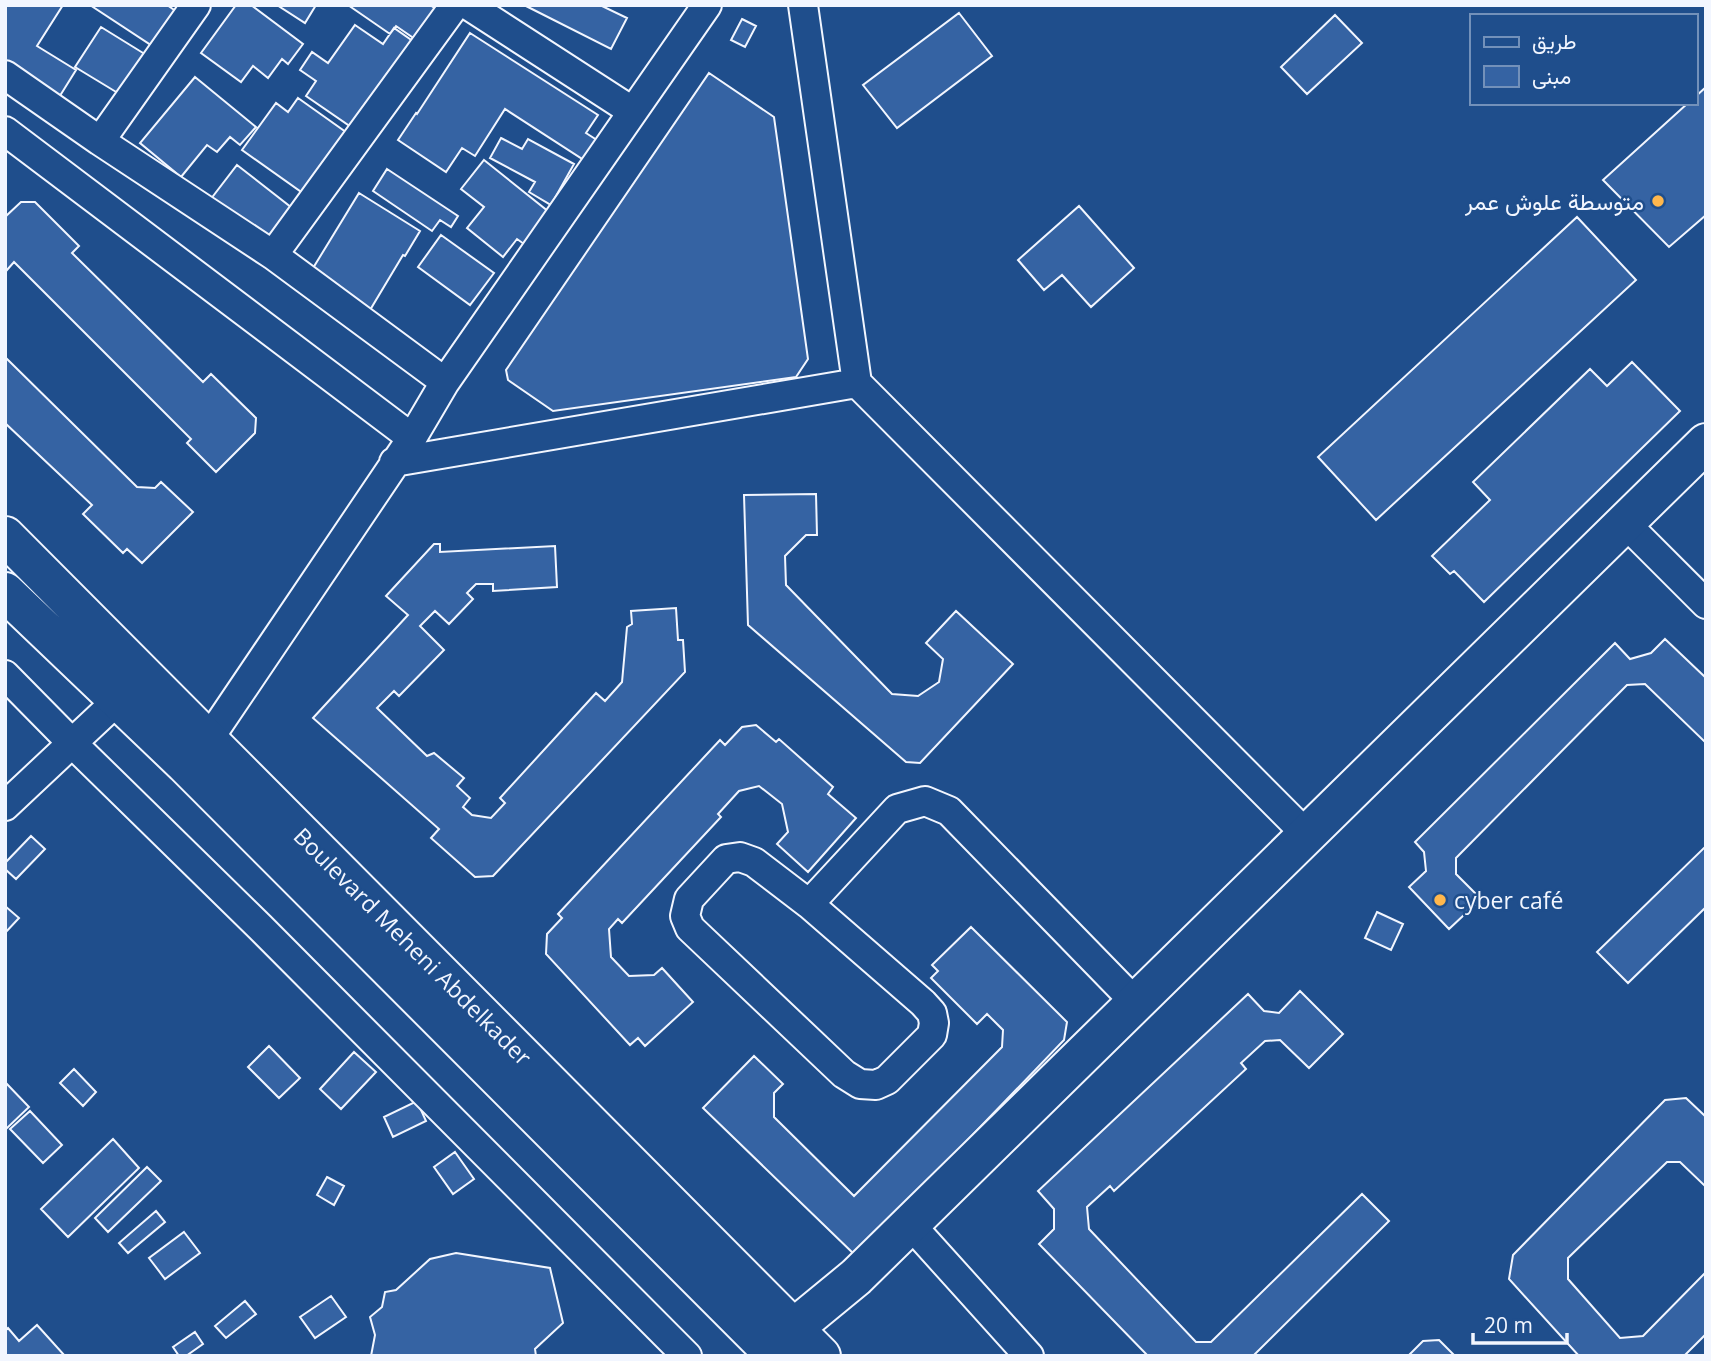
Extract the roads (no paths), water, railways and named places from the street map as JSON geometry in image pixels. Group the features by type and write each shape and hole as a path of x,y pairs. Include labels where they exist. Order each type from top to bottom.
{"main road":[{"path":"793,1350 846,1286 1706,443"},
{"name":"Boulevard Meheni Abdelkader","path":"5,536 197,752 793,1350"},
{"path":"5,592 118,700 197,752"}],"street":[{"path":"100,141 197,5"},
{"path":"273,254 455,5"},
{"path":"468,5 632,111"},
{"path":"197,752 412,438 445,382 707,5"},
{"path":"803,5 857,383 1307,835"},
{"path":"5,75 100,141 273,254 445,382"},
{"path":"5,131 412,438"},
{"path":"394,462 857,383"},
{"path":"1625,523 1706,604"},
{"path":"5,675 687,1356"},
{"path":"5,806 118,700"},
{"path":"808,904 897,809 925,801 949,811 1136,1003"},
{"path":"740,857 754,862 808,904 932,1013 932,1035 887,1080 876,1085 860,1084 844,1074 690,928 685,916 690,900 726,859 740,857"},
{"path":"910,1224 1029,1356"}],"place":[{"name":"متوسطة علوش عمر","path":"1658,201"},
{"name":"cyber café","path":"1440,900"}]}
